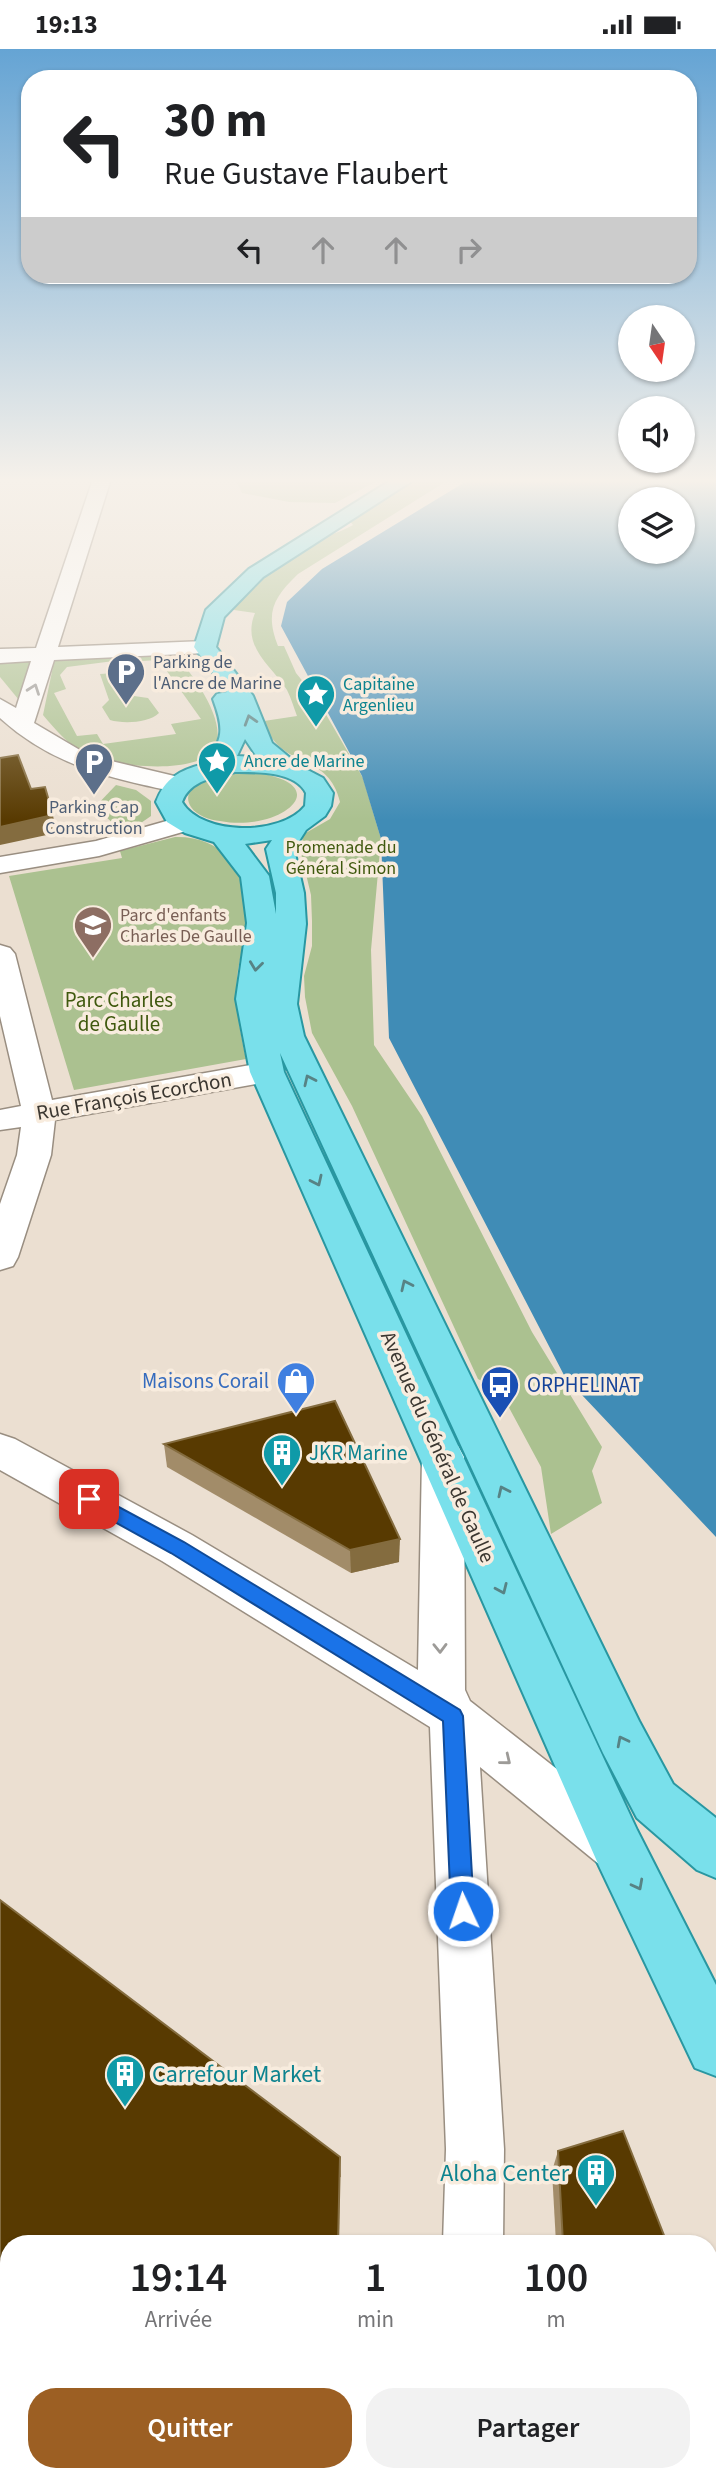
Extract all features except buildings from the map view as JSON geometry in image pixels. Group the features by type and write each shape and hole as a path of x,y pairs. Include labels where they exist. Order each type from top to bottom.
{"main road":[{"path":"214,592 198,612 208,613 201,628 203,676 225,699 236,731 228,752 215,767"},
{"path":"200,644 214,615 231,592"},
{"path":"200,644 240,694 254,736 265,755 316,786 320,796 318,806 310,816 296,825 250,836 224,836 184,824 173,815 167,804 170,794 178,784 194,774 215,767 255,764 291,771"},
{"name":"Avenue du Général de Gaulle","path":"296,825 281,849 290,893 291,924 281,1004 288,1037 554,1599 655,1801 716,1852"},
{"name":"Avenue du Général de Gaulle","path":"224,836 254,876 260,900 262,923 252,999 267,1072 618,1848 714,2025"}],"street":[{"path":"21,726 66,592"},
{"path":"0,656 200,644"},
{"path":"0,706 21,726 68,758 116,772 178,784"},
{"path":"0,865 99,848 184,824"},
{"path":"0,954 39,1112 34,1155 0,1257"},
{"name":"Rue François Ecorchon","path":"0,1120 267,1072"},
{"path":"0,1450 177,1548 453,1716 618,1848"},
{"path":"443,1457 441,1691 453,1716 475,2149 473,2235"}],"green space":[{"name":"Promenade du Général Simon","path":"247,592 281,592 272,615 278,646 284,646 296,673 317,699 363,778 381,839 371,950 374,1045 422,1116 532,1332 602,1447 592,1471 602,1503 551,1534 541,1467 500,1391 478,1379 352,1106 312,1033 304,976 312,946 311,895 300,849 304,834 330,819 340,802 334,786 325,774 291,755 271,737 264,721 297,716 287,690 255,646 252,625 255,613 234,610"},
{"path":"173,653 198,684 212,711 218,736 215,747 206,756 174,766 135,765 99,759 75,747 43,715 55,657 115,654 114,661 67,667 60,675 66,689 54,693 77,736 97,734 103,744 176,734 171,724 201,719 159,660 142,661 140,654"},
{"path":"33,657 19,700 0,677 0,661"},
{"path":"115,673 134,696 148,698 159,713 136,722 110,720 102,707 109,700 100,674"},
{"path":"251,772 278,778 293,786 297,796 292,805 280,814 242,823 208,819 191,807 188,798 191,790 199,784 221,776"},
{"path":"116,785 136,790 151,801 151,816 125,834 95,807"},
{"name":"Parc Charles de Gaulle","path":"175,837 192,838 218,849 236,869 242,882 247,921 238,970 237,998 246,1059 74,1090 9,876 122,858 120,851"}],"water":[{"path":"297,592 716,592 716,1537 565,1377 389,1038 381,839 362,776 281,626 287,602"}],"place":[{"name":"Parking de l'Ancre de Marine","path":"126,706"},
{"name":"Capitaine Argenlieu","path":"316,728"},
{"name":"Ancre de Marine","path":"217,795"},
{"name":"Parking Cap Construction","path":"94,796"},
{"name":"Parc d'enfants Charles De Gaulle","path":"93,959"},
{"name":"Maisons Corail","path":"296,1415"},
{"name":"ORPHELINAT","path":"500,1419"},
{"name":"JKR Marine","path":"282,1487"},
{"name":"Carrefour Market","path":"125,2108"},
{"name":"Aloha Center","path":"596,2207"}],"route":[{"path":"89,1499 177,1548 453,1716 463,1911"}]}
